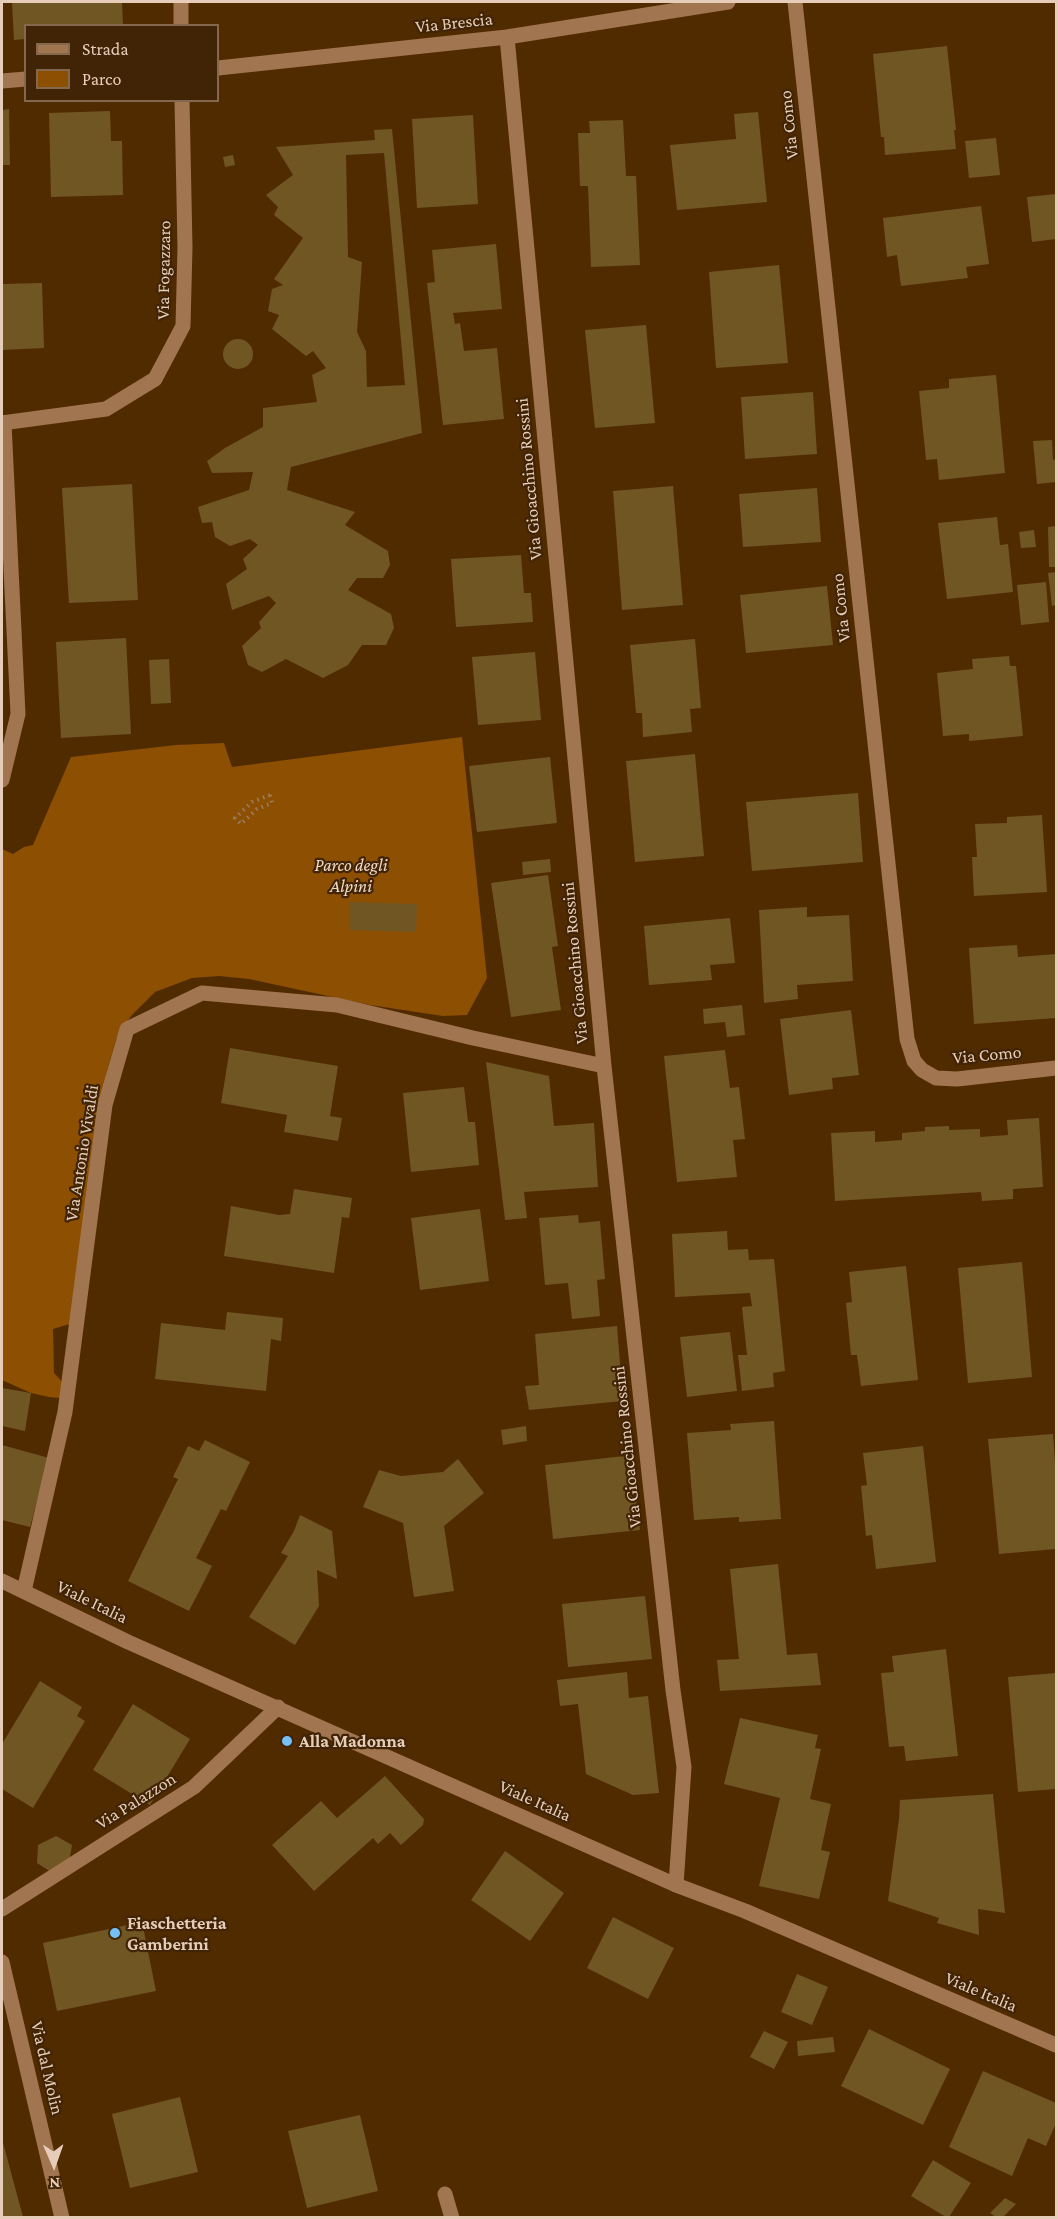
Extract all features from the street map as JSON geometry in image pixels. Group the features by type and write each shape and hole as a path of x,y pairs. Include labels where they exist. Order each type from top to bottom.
{"street":[{"path":"181,2 181,24"},
{"name":"Via Brescia","path":"219,68 507,37 728,2"},
{"name":"Via Como","path":"795,2 907,1039 914,1061 922,1070 936,1078 957,1079 1056,1068"},
{"name":"Via Gioacchino Rossini","path":"507,37 604,1066 669,1655 684,1767 676,1885"},
{"path":"2,81 24,80"},
{"name":"Via Fogazzaro","path":"3,423 106,409 154,379 183,326 185,247 182,102"},
{"path":"2,780 18,714 3,423"},
{"name":"Via Antonio Vivaldi","path":"24,1591 65,1412 105,1105 128,1029 202,993 337,1005 473,1038 604,1066"},
{"name":"Viale Italia","path":"2,1581 128,1642 676,1885 745,1911 1056,2045"},
{"name":"Via Palazzon","path":"2,1909 194,1787 278,1707"},
{"name":"Via dal Molin","path":"2,1962 62,2217"},
{"path":"445,2194 452,2217"}],"path":[{"path":"270,795 272,803 257,809 241,824 235,818 252,802 270,795"}],"green space":[{"name":"Parco degli Alpini","path":"462,737 487,978 467,1015 443,1016 370,1005 249,979 219,976 192,978 155,992 131,1016 116,1039 107,1071 76,1322 53,1329 54,1373 67,1387 60,1398 49,1397 31,1393 2,1380 2,849 13,854 24,847 33,845 71,757 176,745 224,743 232,767"}],"building":[{"path":"12,2 122,2 123,24 24,24 24,39 14,40"},
{"path":"947,46 956,149 885,155 884,137 881,137 873,54"},
{"path":"9,109 10,165 2,165 2,110"},
{"path":"110,111 111,141 122,141 123,195 51,197 49,113"},
{"path":"758,112 767,202 677,210 670,145 736,139 734,114"},
{"path":"473,115 478,204 417,208 412,119"},
{"path":"623,120 626,176 636,176 640,265 591,267 588,186 580,186 578,133 590,133 589,121"},
{"path":"392,129 422,433 291,467 287,490 355,512 345,525 388,551 390,565 383,578 357,578 348,590 391,614 394,628 386,645 362,645 348,665 323,678 286,659 262,672 248,665 242,646 261,628 259,622 276,603 269,596 232,610 226,584 247,569 243,559 258,545 250,539 230,546 215,537 212,522 202,523 198,507 249,490 253,472 212,473 207,461 263,427 263,408 317,402 312,375 326,368 313,351 306,356 272,329 279,315 268,311 272,289 283,285 274,279 303,238 274,215 278,207 266,195 293,175 276,147 375,140 374,130","holes":["384,153 405,385 367,387 366,351 357,332 362,262 348,257 346,155"]},
{"path":"996,138 1000,175 969,178 965,141"},
{"path":"233,155 235,165 225,167 223,157"},
{"path":"1056,194 1056,239 1032,242 1027,197"},
{"path":"981,206 989,264 966,267 968,278 901,286 897,255 887,257 883,218"},
{"path":"496,244 502,309 453,313 455,324 460,323 464,351 497,348 504,419 443,425 427,283 435,282 432,250"},
{"path":"779,265 788,363 716,368 709,272"},
{"path":"42,283 44,348 2,350 2,284"},
{"path":"646,325 655,423 595,428 585,330"},
{"path":"238,339 249,343 253,354 249,365 238,369 227,365 223,354 227,343"},
{"path":"996,375 1005,473 939,480 937,459 926,460 919,391 949,388 949,379"},
{"path":"813,392 817,454 745,459 741,397"},
{"path":"1052,440 1053,460 1056,459 1056,482 1037,484 1033,441"},
{"path":"132,484 138,600 69,603 62,488"},
{"path":"673,486 683,605 622,610 613,491"},
{"path":"817,488 821,542 743,547 739,494"},
{"path":"997,517 1000,545 1008,544 1013,592 947,599 938,523"},
{"path":"1056,526 1056,567 1049,567 1048,527"},
{"path":"1034,530 1036,547 1021,548 1019,532"},
{"path":"521,555 524,593 531,593 533,622 456,627 451,559"},
{"path":"1056,572 1056,605 1052,606 1048,573"},
{"path":"1046,582 1049,622 1021,625 1017,585"},
{"path":"827,586 833,645 746,653 740,595"},
{"path":"126,638 131,734 61,738 56,642"},
{"path":"695,639 701,708 690,709 692,732 643,737 642,713 636,713 630,645"},
{"path":"535,652 541,720 478,725 472,657"},
{"path":"1009,656 1010,666 1016,666 1023,736 969,741 969,734 943,736 937,673 973,669 972,659"},
{"path":"169,659 171,703 151,704 149,660"},
{"path":"695,754 704,856 635,862 626,761"},
{"path":"550,757 557,823 477,832 469,766"},
{"path":"858,793 863,862 752,871 746,802"},
{"path":"1042,815 1047,892 974,896 972,857 977,857 975,824 1007,823 1007,817"},
{"path":"550,859 551,872 523,875 522,862"},
{"path":"548,875 558,946 552,947 561,1010 511,1017 491,883"},
{"path":"349,902 417,904 416,932 349,930"},
{"path":"807,907 807,917 849,915 853,981 797,985 798,999 764,1003 759,910"},
{"path":"730,918 735,963 710,965 712,980 649,985 644,926"},
{"path":"1017,945 1018,957 1056,954 1056,1018 974,1024 969,948"},
{"path":"742,1005 745,1035 727,1037 725,1022 704,1024 703,1009"},
{"path":"851,1010 859,1075 832,1078 833,1089 789,1095 780,1019"},
{"path":"230,1048 338,1066 330,1116 342,1118 338,1141 284,1132 287,1115 221,1103"},
{"path":"725,1050 730,1088 739,1087 745,1139 733,1140 737,1177 677,1182 664,1056"},
{"path":"486,1062 549,1076 554,1126 594,1123 598,1187 524,1192 527,1218 505,1220"},
{"path":"464,1087 468,1122 475,1122 479,1165 411,1172 403,1093"},
{"path":"1039,1118 1043,1187 1013,1189 1013,1199 982,1201 981,1192 835,1201 831,1133 875,1131 875,1142 902,1140 902,1133 925,1131 925,1127 949,1126 949,1130 980,1129 980,1137 1008,1135 1007,1120"},
{"path":"294,1189 352,1198 349,1218 342,1217 334,1273 224,1256 231,1206 279,1215 290,1214"},
{"path":"480,1209 489,1281 420,1290 411,1218"},
{"path":"578,1215 579,1223 600,1221 605,1279 597,1280 600,1316 572,1319 568,1283 545,1285 539,1218"},
{"path":"727,1231 728,1250 748,1249 749,1260 774,1259 785,1371 773,1373 774,1387 742,1391 738,1355 747,1355 742,1307 752,1306 750,1293 675,1297 672,1234"},
{"path":"1022,1262 1032,1377 968,1383 958,1268"},
{"path":"906,1266 918,1380 861,1386 857,1355 851,1355 846,1303 852,1302 849,1272"},
{"path":"227,1312 283,1318 281,1341 271,1339 266,1391 155,1379 161,1323 225,1330"},
{"path":"617,1326 623,1401 529,1410 525,1386 539,1385 535,1334"},
{"path":"730,1332 737,1391 687,1397 680,1337"},
{"path":"2,1388 31,1393 25,1431 2,1426"},
{"path":"774,1421 781,1519 739,1522 739,1517 694,1520 687,1433 731,1430 730,1424"},
{"path":"526,1426 527,1441 503,1445 501,1430"},
{"path":"1053,1434 1056,1478 1056,1549 999,1554 988,1439"},
{"path":"205,1440 250,1462 226,1511 221,1509 196,1558 212,1566 189,1611 128,1581 178,1479 173,1477 188,1446 199,1451"},
{"path":"2,1445 49,1458 30,1527 2,1520"},
{"path":"923,1446 936,1562 876,1569 872,1535 866,1536 861,1486 867,1485 863,1453"},
{"path":"624,1456 627,1480 634,1480 640,1530 553,1539 545,1465"},
{"path":"458,1459 484,1493 444,1526 454,1591 414,1597 403,1523 363,1507 379,1470 401,1476 443,1472"},
{"path":"300,1515 332,1531 337,1579 317,1570 319,1606 295,1645 249,1617 288,1556 281,1553"},
{"path":"778,1564 787,1655 817,1653 821,1685 720,1691 717,1660 739,1659 730,1569"},
{"path":"645,1596 652,1659 568,1667 562,1604"},
{"path":"946,1649 958,1756 906,1761 904,1746 889,1747 881,1673 894,1672 892,1656"},
{"path":"627,1672 629,1698 648,1696 659,1793 633,1795 586,1774 578,1704 560,1706 557,1680"},
{"path":"1056,1673 1056,1789 1018,1792 1008,1677"},
{"path":"40,1681 82,1707 77,1716 85,1721 33,1808 2,1789 2,1744"},
{"path":"133,1704 190,1739 150,1805 93,1770"},
{"path":"740,1718 818,1735 815,1748 821,1749 810,1799 831,1804 821,1850 830,1852 819,1899 759,1886 780,1798 724,1784"},
{"path":"385,1776 424,1819 423,1825 401,1845 390,1833 378,1844 373,1838 314,1891 272,1845 321,1801 337,1818"},
{"path":"993,1794 1005,1913 978,1909 979,1935 937,1923 939,1918 888,1901 900,1800"},
{"path":"56,1836 72,1845 69,1863 51,1872 37,1863 38,1845"},
{"path":"505,1851 564,1893 530,1941 471,1900"},
{"path":"613,1917 674,1948 648,1999 587,1968"},
{"path":"142,1922 156,1991 57,2011 43,1943"},
{"path":"797,1974 828,1987 812,2025 781,2012"},
{"path":"869,2029 950,2069 923,2125 841,2086"},
{"path":"764,2031 788,2042 774,2069 750,2057"},
{"path":"833,2037 835,2052 798,2056 797,2041"},
{"path":"983,2071 1056,2103 1056,2123 1046,2146 1028,2138 1012,2176 949,2147"},
{"path":"180,2097 198,2172 130,2188 112,2114"},
{"path":"360,2115 378,2191 307,2208 288,2131"},
{"path":"2,2139 23,2217 2,2217"},
{"path":"933,2160 971,2183 949,2217 911,2196"},
{"path":"1005,2198 1016,2204 1003,2217 996,2217 990,2213"}],"place":[{"name":"Alla Madonna","path":"287,1741"},
{"name":"Fiaschetteria Gamberini","path":"115,1933"}]}
